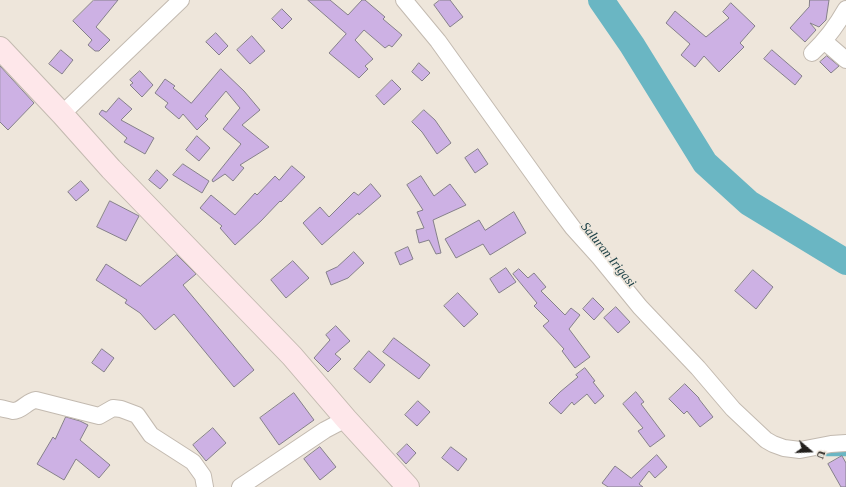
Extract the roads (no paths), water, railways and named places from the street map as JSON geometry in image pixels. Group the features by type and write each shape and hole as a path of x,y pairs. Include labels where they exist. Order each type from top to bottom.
{"street":[{"path":"62,114 181,0"},
{"path":"404,0 438,41 573,228 640,307 698,368 733,409 766,440 784,448 800,450 831,444 846,443"},
{"path":"812,53 824,42 846,9"},
{"path":"824,42 846,60"},
{"path":"0,48 111,169 292,356 346,419 408,487"},
{"path":"0,408 12,411 17,410 32,400 36,400 99,416 113,408 133,413 141,419 151,435 193,462 203,476 205,487"},
{"path":"240,487 325,430 346,419"}],"waterway":[{"path":"601,0 632,45 705,163 749,203 846,262"},
{"name":"Saluran Irigasi","path":"816,454 846,454"}]}
